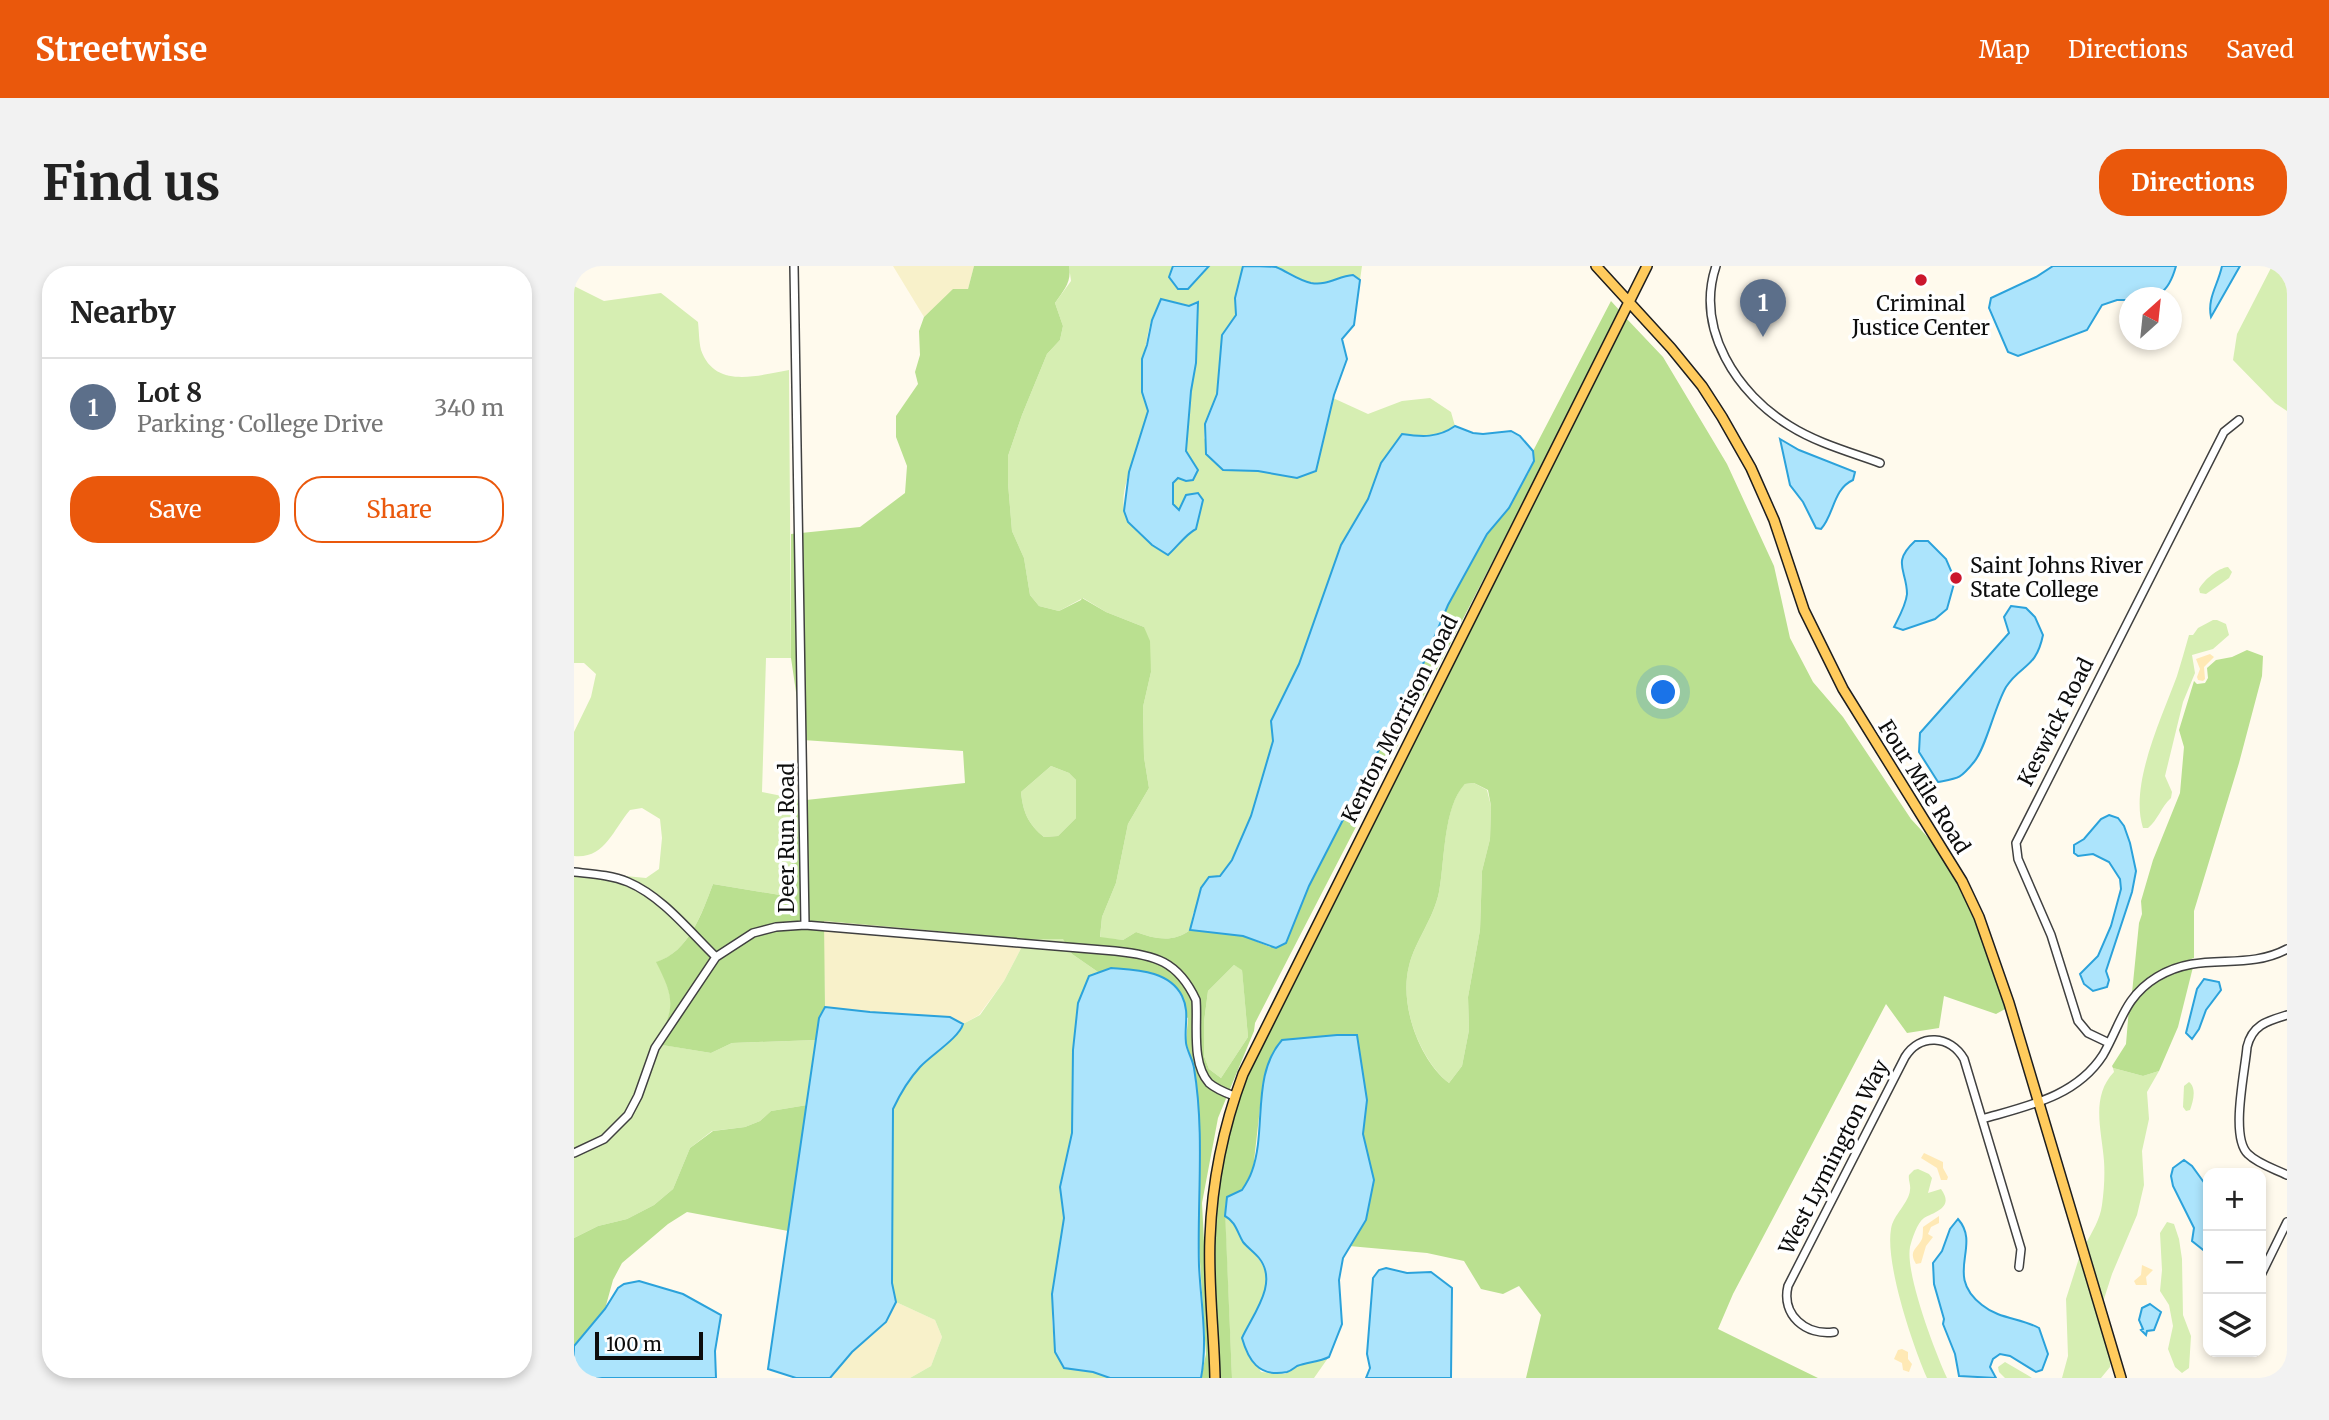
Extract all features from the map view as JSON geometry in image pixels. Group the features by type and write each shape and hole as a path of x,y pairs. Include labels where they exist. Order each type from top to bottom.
{"main road":[{"name":"Four Mile Road","path":"1596,266 1702,386 1722,417 1751,468 1774,520 1804,611 1843,689 1944,851 1979,917 2006,991 2121,1378"},
{"name":"Kenton Morrison Road","path":"1215,1378 1210,1249 1214,1197 1234,1096 1264,1028 1647,266"}],"street":[{"name":"Deer Run Road","path":"794,266 801,559 805,925 1154,956 1167,962 1177,972 1196,1000 1198,1058 1202,1071 1210,1083 1234,1096"},
{"path":"1716,266 1710,294 1714,327 1726,359 1746,390 1790,426 1810,437 1880,463"},
{"name":"Keswick Road","path":"2109,1043 2088,1033 2078,1021 2048,926 2018,859 2016,843 2224,432 2239,420"},
{"path":"574,872 609,877 642,889 667,908 716,957"},
{"path":"574,1153 604,1139 628,1115 638,1096 655,1048 716,957 753,933 776,927 805,925"},
{"path":"2019,1267 2021,1250 1982,1119 2039,1102 2062,1092 2084,1077 2109,1043 2119,1018 2134,996 2165,972 2203,961 2256,960 2287,949"},
{"path":"2287,1015 2261,1024 2251,1035 2247,1047 2238,1132 2246,1153 2287,1175"},
{"name":"West Lymington Way","path":"1834,1332 1815,1332 1797,1321 1788,1309 1788,1286 1908,1051 1928,1040 1943,1040 1955,1047 1964,1059 1982,1119"},
{"path":"2266,1265 2287,1222"}],"shaded area":[{"path":"893,266 974,266 968,289 953,290 924,317"},
{"path":"823,921 1026,939 1004,981 979,1015 963,1024 949,1017 825,1007"},
{"path":"896,1302 935,1320 942,1337 931,1366 910,1378 830,1378 852,1352 885,1322"}],"green space":[{"path":"974,266 1069,266 1068,281 1055,303 1063,326 1060,340 1047,354 1008,456 1012,531 1024,558 1030,595 1039,606 1059,611 1082,598 1106,612 1144,627 1150,641 1151,672 1143,707 1144,757 1149,788 1128,824 1116,883 1102,917 1100,937 1123,940 1136,932 1157,938 1170,938 1190,930 1243,936 1270,947 1286,943 1309,886 1423,664 1448,605 1487,534 1509,508 1516,491 1528,474 1534,461 1533,451 1611,301 1621,312 1255,1023 1218,1118 1202,1203 1211,1378 1201,1378 1206,1354 1197,1215 1200,1157 1194,1067 1186,1042 1188,1018 1098,972 1072,954 1063,939 1026,939 824,921 825,1007 819,1018 816,1040 732,1043 711,1053 656,1044 667,1021 670,1003 667,985 656,962 677,950 686,941 699,919 713,884 792,897 792,798 806,800 965,783 963,751 803,740 791,658 791,534 860,527 905,493 907,466 896,437 896,416 918,384 915,372 920,355 919,331 924,317 953,289 968,289","holes":["1051,766 1069,773 1076,780 1076,818 1058,836 1044,837 1027,817 1021,792","1234,965 1242,970 1248,1037 1221,1078 1209,1069 1204,1056 1204,1022 1208,991"]},
{"path":"1069,266 1173,266 1169,278 1198,279 1209,266 1243,266 1236,298 1236,315 1222,335 1217,394 1205,424 1204,438 1223,470 1316,471 1333,398 1368,414 1402,401 1430,398 1451,412 1455,426 1430,436 1402,434 1381,463 1368,499 1341,545 1299,664 1271,721 1273,741 1251,816 1232,860 1193,913 1190,930 1177,937 1157,938 1136,932 1123,940 1100,938 1102,917 1116,883 1128,824 1149,788 1144,757 1143,707 1151,672 1144,627 1106,612 1083,598 1059,611 1039,606 1030,595 1024,558 1012,531 1008,456 1047,354 1060,340 1063,326 1055,303 1071,281","holes":["1162,299 1189,306 1196,363 1186,451 1178,478 1173,483 1173,504 1179,510 1203,500 1196,529 1168,555 1135,530 1126,516 1124,498 1129,472 1147,423 1148,409 1142,391 1142,375 1152,318"]},
{"path":"1274,266 1362,266 1360,280 1353,275 1320,284 1299,279"},
{"path":"2272,266 2287,266 2287,411 2275,403 2233,360 2237,334"},
{"path":"574,286 604,301 661,293 698,322 701,350 716,371 739,377 789,370 791,658 766,658 762,792 792,798 792,897 713,884 699,919 686,940 668,957 657,962 670,995 670,1012 657,1044 711,1053 732,1043 816,1040 807,1105 771,1111 760,1121 745,1127 712,1131 690,1148 673,1189 654,1205 627,1219 598,1226 574,1238 574,871 646,878 659,869 662,838 660,819 642,808 630,810 601,848 585,856 574,856 574,732 591,697 596,674 584,663 574,663"},
{"path":"1626,318 1663,357 1727,464 1774,566 1790,638 1813,682 1843,717 1911,819 1935,845 1959,883 1976,919 2007,1008 1996,1014 1944,996 1939,1028 1907,1033 1886,1004 1733,1294 1718,1329 1818,1378 1526,1378 1541,1315 1519,1286 1503,1294 1481,1289 1464,1261 1427,1253 1349,1246 1374,1180 1363,1134 1367,1100 1357,1035 1282,1040 1263,1081 1253,1170 1242,1190 1227,1197 1225,1209 1232,1378 1219,1378 1215,1264 1218,1195 1246,1075","holes":["1474,783 1488,790 1491,806 1490,839 1482,871 1480,930 1468,997 1469,1030 1462,1066 1449,1083 1429,1060 1414,1030 1409,1014 1407,981 1412,957 1437,902 1452,806 1465,784"]},
{"path":"2228,567 2232,572 2229,578 2206,594 2200,593 2199,589 2208,578"},
{"path":"2213,620 2226,624 2229,635 2213,649 2192,655 2195,673 2183,702 2165,776 2172,792 2171,798 2151,825 2143,828 2140,792 2149,751 2189,635 2193,635 2198,628"},
{"path":"2247,650 2263,656 2262,676 2194,911 2194,958 2164,969 2132,993 2142,914 2141,901 2153,860 2180,793 2184,747 2179,730 2194,681 2197,684 2205,683 2208,678 2207,668 2216,660"},
{"path":"1051,766 1069,773 1076,780 1076,818 1058,836 1044,837 1027,817 1021,792"},
{"path":"1474,783 1487,790 1491,806 1490,839 1482,871 1480,930 1468,997 1469,1030 1462,1066 1449,1083 1429,1060 1414,1030 1409,1013 1407,981 1412,957 1437,902 1452,806 1465,784"},
{"path":"1063,938 1072,954 1098,972 1089,977 1078,1003 1073,1050 1072,1133 1060,1187 1064,1218 1052,1294 1055,1352 1064,1368 1093,1372 1110,1378 910,1378 931,1366 942,1337 935,1320 896,1302 892,1283 893,1109 920,1067 956,1035 963,1024 980,1015 1004,981 1026,939"},
{"path":"1234,965 1242,969 1248,1037 1221,1078 1209,1069 1204,1056 1204,1022 1208,991"},
{"path":"2193,967 2178,1027 2159,1071 2143,1076 2113,1068 2126,1044 2129,1008 2158,982"},
{"path":"2113,1068 2143,1076 2159,1071 2147,1092 2149,1119 2142,1151 2144,1185 2137,1215 2103,1302 2108,1323 2085,1245 2098,1221 2102,1205 2104,1166 2099,1115 2102,1092 2114,1072"},
{"path":"2189,1082 2194,1095 2190,1110 2186,1111 2183,1107 2184,1086"},
{"path":"807,1105 788,1231 687,1212 668,1224 622,1263 613,1280 605,1309 574,1346 574,1238 598,1226 627,1219 654,1205 673,1189 690,1148 713,1131 745,1127 760,1121 771,1111"},
{"path":"1918,1169 1932,1178 1928,1193 1941,1189 1946,1200 1942,1208 1919,1224 1910,1247 1910,1259 1922,1312 1947,1378 1927,1378 1908,1326 1892,1263 1892,1224 1909,1195 1909,1175"},
{"path":"1225,1216 1232,1221 1243,1242 1258,1258 1266,1278 1262,1298 1242,1338 1261,1372 1285,1374 1299,1365 1328,1358 1314,1378 1232,1378"},
{"path":"2167,1222 2174,1224 2179,1239 2183,1315 2191,1336 2189,1368 2182,1373 2175,1367 2168,1349 2173,1326 2169,1305 2160,1291 2160,1233"},
{"path":"2080,1255 2111,1359 2110,1367 2101,1378 2062,1378 2068,1356 2066,1299"},
{"path":"2005,1362 2032,1378 2005,1378 1998,1367"}],"sand":[{"path":"2210,654 2214,657 2204,667 2205,679 2198,680 2200,669 2196,659"},
{"path":"1924,1153 1943,1162 1947,1180 1941,1180 1937,1168 1921,1158"},
{"path":"1939,1216 1939,1223 1931,1227 1928,1234 1933,1237 1926,1246 1921,1263 1916,1264 1913,1253 1922,1239 1923,1227"},
{"path":"2142,1265 2153,1270 2146,1277 2147,1285 2136,1285 2134,1281 2141,1275"},
{"path":"1898,1350 1908,1352 1908,1359 1912,1364 1909,1372 1903,1370 1902,1363 1894,1359"}],"water":[{"path":"1173,266 1209,266 1188,289 1178,289 1169,277"},
{"path":"1243,266 1276,267 1311,283 1323,283 1353,275 1360,280 1354,325 1342,339 1347,359 1334,395 1316,471 1297,478 1258,471 1223,470 1206,454 1205,424 1217,394 1222,335 1236,315 1235,298"},
{"path":"2053,266 2176,266 2166,287 2119,287 2119,300 2102,305 2087,330 2018,356 2008,352 1989,308 1991,298"},
{"path":"2222,266 2240,266 2211,317 2212,298"},
{"path":"1161,299 1189,306 1198,302 1196,363 1186,451 1198,470 1193,480 1178,478 1173,483 1173,504 1179,510 1186,495 1198,493 1203,500 1196,529 1168,555 1152,545 1128,522 1124,511 1129,472 1148,411 1142,392 1142,359 1152,320"},
{"path":"1455,426 1483,434 1511,431 1520,436 1533,451 1534,461 1509,508 1487,534 1448,605 1423,664 1309,886 1286,943 1276,948 1243,936 1190,930 1201,888 1209,877 1220,876 1232,860 1251,816 1273,741 1271,721 1299,664 1341,545 1368,499 1381,463 1402,434 1430,436"},
{"path":"1780,439 1799,450 1855,472 1853,480 1841,489 1821,529 1816,528 1803,502 1790,485"},
{"path":"1915,541 1928,541 1946,559 1955,580 1947,609 1935,619 1903,630 1894,627 1907,594 1902,561"},
{"path":"2011,606 2026,608 2035,617 2043,635 2040,646 2032,660 2006,687 1974,762 1959,777 1938,782 1919,752 1920,733 2009,633 2004,617"},
{"path":"2109,815 2118,818 2124,826 2136,871 2132,892 2106,971 2109,980 2107,987 2093,991 2084,984 2080,974 2098,956 2111,926 2121,889 2120,879 2109,862 2093,854 2078,856 2074,853 2074,845 2084,839 2101,819"},
{"path":"1111,968 1160,976 1176,987 1186,1008 1186,1043 1194,1068 1199,1117 1199,1266 1204,1336 1201,1378 1110,1378 1093,1372 1064,1368 1055,1352 1052,1294 1064,1218 1060,1187 1072,1133 1073,1050 1078,1003 1089,976"},
{"path":"2204,979 2219,982 2221,990 2206,1010 2192,1039 2186,1033 2197,989"},
{"path":"825,1007 950,1017 963,1024 956,1035 916,1072 893,1109 892,1283 896,1302 886,1322 852,1352 830,1378 796,1378 768,1369 819,1018"},
{"path":"1357,1035 1367,1100 1363,1134 1374,1180 1366,1220 1343,1258 1339,1280 1342,1324 1329,1357 1297,1366 1287,1372 1269,1372 1251,1360 1242,1338 1262,1298 1266,1278 1264,1268 1259,1258 1243,1242 1234,1224 1225,1216 1227,1197 1242,1190 1252,1171 1259,1138 1263,1086 1272,1054 1282,1040"},
{"path":"2184,1160 2203,1181 2203,1250 2192,1241 2194,1228 2173,1186 2173,1168"},
{"path":"1958,1219 1966,1240 1965,1283 1971,1294 1989,1310 2039,1328 2048,1354 2042,1370 2036,1372 2010,1356 2000,1354 1993,1359 1990,1367 1996,1378 1959,1376 1955,1354 1943,1324 1934,1284 1933,1263"},
{"path":"1386,1268 1407,1273 1431,1272 1452,1288 1451,1378 1366,1378 1370,1368 1367,1354 1373,1278 1379,1270"},
{"path":"639,1281 683,1294 721,1315 715,1351 716,1378 574,1378 574,1346 605,1309 618,1288"},
{"path":"2150,1304 2161,1312 2154,1330 2147,1331 2146,1335 2141,1330 2143,1329 2139,1320 2142,1308"}],"place":[{"name":"Criminal Justice Center","path":"1921,280"},
{"name":"Lot 8","path":"1763,337"},
{"name":"Saint Johns River State College","path":"1956,578"}]}
